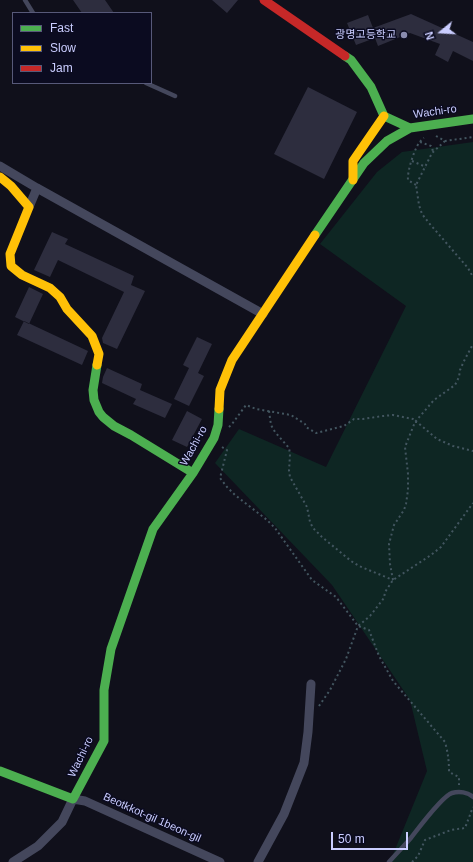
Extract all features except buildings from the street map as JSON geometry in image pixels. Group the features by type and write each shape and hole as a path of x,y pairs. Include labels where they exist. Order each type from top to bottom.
{"main road":[{"path":"264,0 351,60 371,87 384,116 410,128"},
{"path":"353,180 353,161 384,116"},
{"name":"Wachi-ro","path":"73,800 104,741 104,690 111,649 153,529 193,473 212,441 218,425 220,390 232,360 364,163 387,141 410,128 473,119"},
{"path":"0,177 11,186 29,207 10,254 11,266 22,275 50,288 60,296 67,308 92,336 99,354 93,390 94,400 99,412 114,426 193,473"},
{"path":"0,771 73,800"}],"street":[{"path":"0,166 263,314"},
{"path":"29,207 37,188"},
{"path":"258,862 284,814 304,763 311,684"},
{"path":"14,862 38,846 62,822 73,800"},
{"name":"Beotkkot-gil 1beon-gil","path":"73,800 85,801 220,862"}],"lane":[{"path":"25,0 32,12"},
{"path":"148,84 175,96"},
{"path":"389,862 443,799 452,793 469,793 473,797"}],"path":[{"path":"473,137 445,141 433,152 416,185 422,214 468,268 473,277"},
{"path":"416,185 408,179 412,161 419,142 431,146 433,152"},
{"path":"412,161 426,167"},
{"path":"468,268 473,268"},
{"path":"393,580 390,564 390,544 394,525 404,510 406,504 408,490 405,447 415,422 434,400 455,385 459,377 460,370 473,344"},
{"path":"218,425 229,427 246,405 256,409 291,415 316,433 344,426 354,419 393,415 413,419 437,439 453,446 473,451"},
{"path":"269,411 271,425 289,448 290,477 307,507 310,522 313,528 351,562 393,580"},
{"path":"212,441 228,450 220,478 226,487 275,528 312,580 336,597 358,626 369,630 379,656 393,681 445,742 448,753 449,772 459,777 459,788 456,793"},
{"path":"309,720 330,690 350,649 358,626 370,616 384,598 385,592 393,580 441,547 473,503"},
{"path":"412,862 418,856 425,840 451,830 465,828 473,807"}],"green space":[{"path":"473,142 473,862 390,862 427,771 410,700 332,585 215,463 239,429 326,467 406,306 320,244 377,172 402,152"}],"traffic: fast":[{"path":"345,56 351,60 371,87 384,116 410,128"},
{"path":"315,235 364,163 387,141 410,128 473,119"},
{"path":"97,365 93,390 94,400 103,417 114,426 193,473"},
{"path":"0,771 73,799 104,741 104,690 111,649 153,529 193,473 214,438 218,425 219,409"}],"traffic: slow":[{"path":"353,180 353,161 384,116"},
{"path":"0,177 11,186 29,207 10,254 11,266 22,275 50,288 60,297 67,309 92,336 99,354 97,365"},
{"path":"219,409 220,390 232,360 315,235"}],"traffic: jam":[{"path":"264,0 345,56"}],"place":[{"name":"광명고등학교","path":"404,35"}]}
